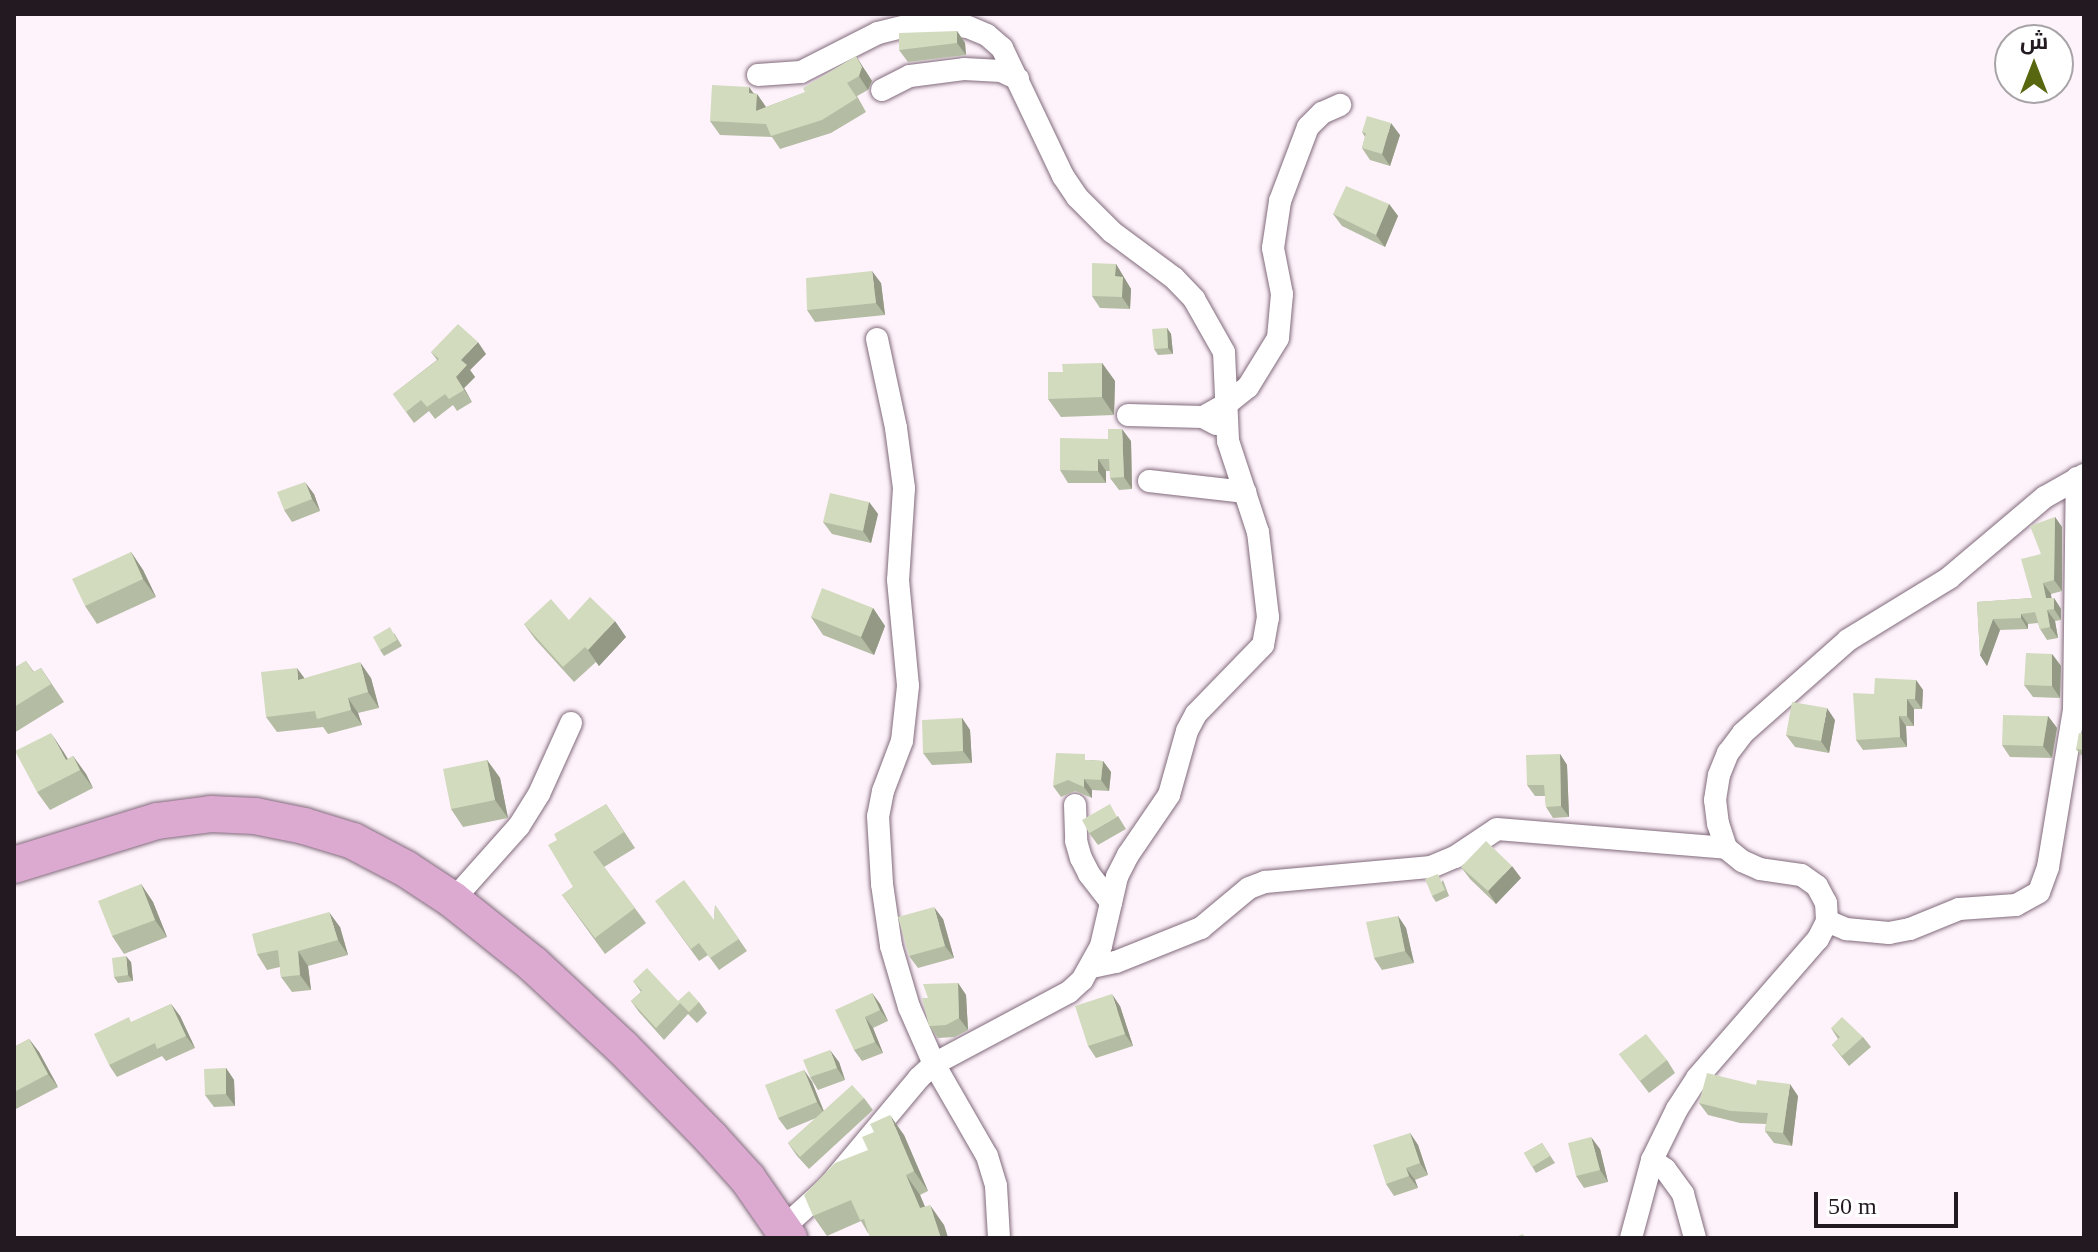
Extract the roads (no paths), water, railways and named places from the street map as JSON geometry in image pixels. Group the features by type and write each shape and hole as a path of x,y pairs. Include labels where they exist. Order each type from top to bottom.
{"main road":[{"path":"14,865 157,821 211,814 255,816 304,826 353,841 406,869 453,900 534,965 622,1047 748,1179 786,1233"}],"street":[{"path":"758,75 801,72 878,33 922,22 968,27 987,35 1002,48 1063,176 1077,197 1112,232 1174,278 1210,323 1224,352 1228,441"},
{"path":"882,90 910,76 964,69 1001,71 1018,79"},
{"path":"1203,417 1248,387 1278,338 1282,294 1273,248 1280,201 1308,127 1322,113 1340,105"},
{"path":"877,339 896,428 904,488 898,580 908,686 902,741 883,791 878,816 882,884 891,946 904,992 934,1064 987,1156 996,1186 999,1238"},
{"path":"786,1233 934,1064 1069,992 1092,967 1128,855 1169,795 1187,731 1196,714 1254,657 1268,631 1265,574 1245,492 1228,441 1214,422 1203,417 1128,415"},
{"path":"1631,1238 1652,1160 1677,1109 1697,1078 1818,939 1827,921 1826,903 1817,886 1801,875 1760,869 1742,861 1726,848 1718,824 1715,800 1719,775 1728,753 1743,733 1848,640 1949,578 2010,524 2080,476"},
{"path":"1827,921 1857,931 1889,933 1910,929 1959,909 2016,905 2039,892 2048,867 2074,710 2080,476"},
{"path":"1149,481 1245,492"},
{"path":"453,900 519,826 539,794 571,723"},
{"path":"1075,805 1076,841 1081,858 1089,874 1111,902"},
{"path":"1092,967 1116,962 1201,928 1249,888 1274,881 1431,867 1455,857 1497,829 1510,828 1550,836 1726,848"},
{"path":"1652,1160 1665,1169 1683,1194 1695,1238"}]}
